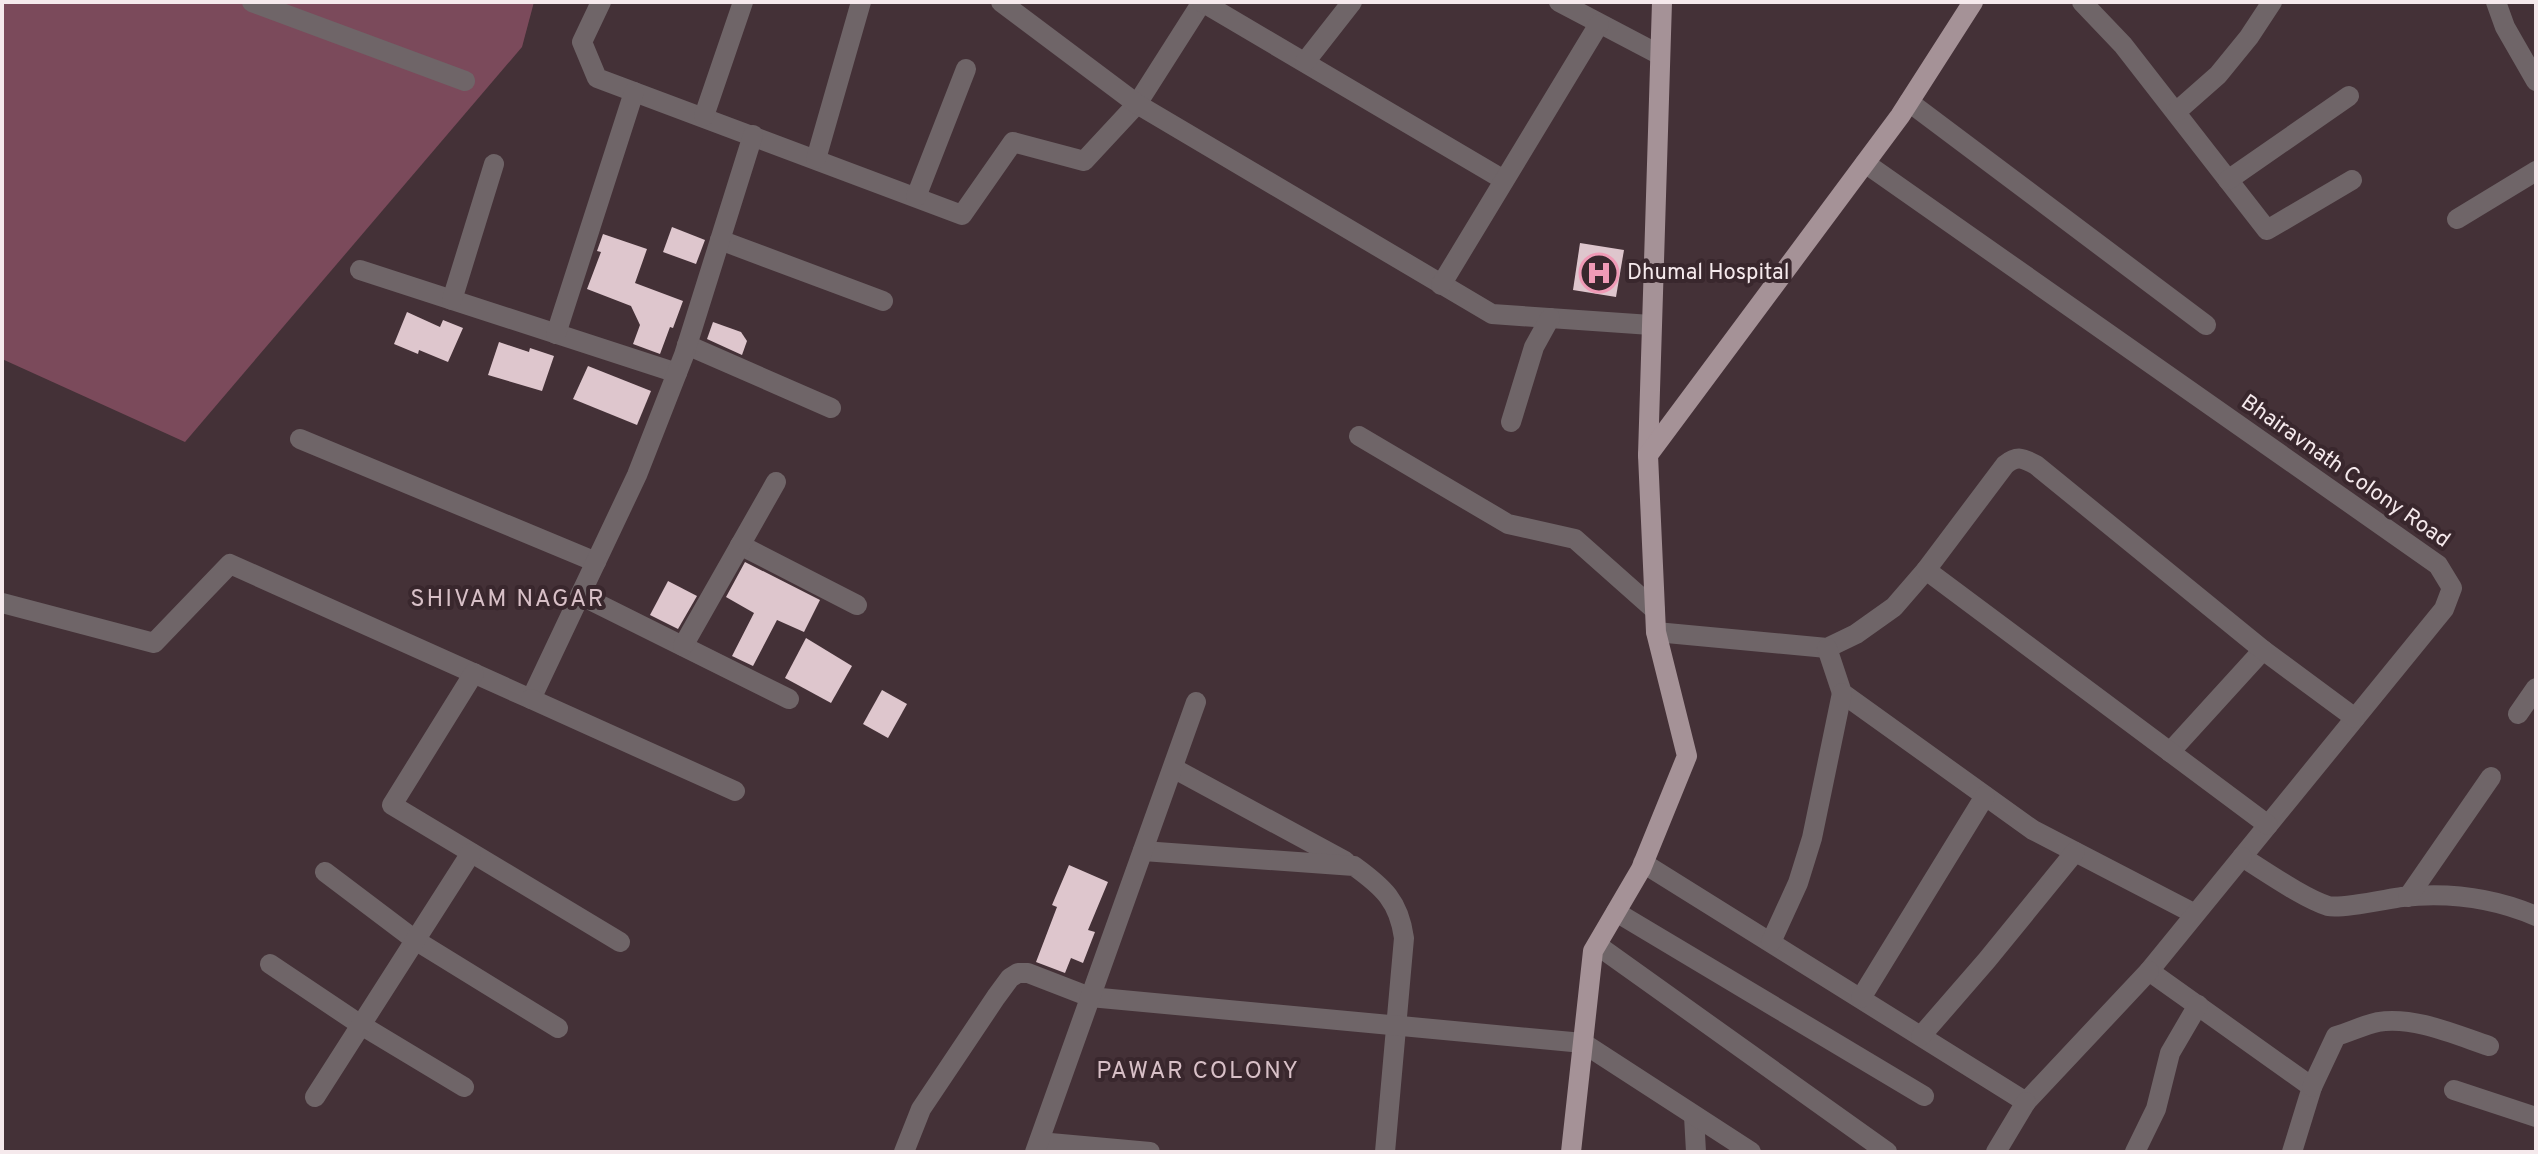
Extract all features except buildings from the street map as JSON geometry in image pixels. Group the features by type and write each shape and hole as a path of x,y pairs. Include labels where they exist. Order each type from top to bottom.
{"main road":[{"path":"1571,1152 1593,951 1643,863 1687,756 1656,632 1648,455 1662,2"},
{"path":"1648,455 1909,102 1973,2"}],"street":[{"path":"252,2 465,81"},
{"path":"601,2 582,42 597,78 962,215 1013,142 1084,161 1137,104 1202,2 1504,180"},
{"path":"704,116 743,2"},
{"path":"816,159 861,2"},
{"path":"1001,2 1137,104 1492,314 1651,325"},
{"path":"1305,62 1352,2"},
{"path":"1559,2 1660,55"},
{"path":"2082,2 2123,45 2267,230 2352,180"},
{"path":"2176,112 2218,75 2272,2"},
{"path":"2496,2 2505,27 2536,81"},
{"path":"1441,285 1599,24"},
{"path":"916,197 966,69"},
{"path":"556,334 634,92"},
{"path":"2228,180 2349,96"},
{"path":"1909,102 2206,325"},
{"path":"531,699 637,475 687,345 753,135"},
{"name":"Bhairavnath Colony Road","path":"1865,163 2438,565 2452,588 2444,609 2149,971 2026,1102 1996,1152"},
{"path":"452,300 494,164"},
{"path":"2457,219 2536,171"},
{"path":"720,240 883,301"},
{"path":"360,270 677,373"},
{"path":"1511,422 1534,347 1550,318"},
{"path":"687,345 831,408"},
{"path":"1359,436 1508,524 1575,539 1655,610"},
{"path":"300,439 596,562"},
{"path":"1656,632 1827,648 1856,634 1894,607 1926,570 2005,465 2013,459 2024,458 2263,650 2355,718"},
{"path":"683,646 776,482"},
{"path":"740,545 857,605"},
{"path":"2,603 154,643 230,564 735,791"},
{"path":"1926,570 2268,825"},
{"path":"580,595 789,699"},
{"path":"1771,942 1798,883 1812,838 1842,693 1827,648"},
{"path":"2170,752 2263,650"},
{"path":"474,673 392,805 620,942"},
{"path":"2518,714 2536,688"},
{"path":"1842,693 2033,830 2195,914"},
{"path":"1150,1152 1037,1147 1196,702"},
{"path":"1173,768 1354,866 1375,881 1394,902 1404,938 1385,1152"},
{"path":"2408,897 2491,777"},
{"path":"1861,998 1985,796"},
{"path":"1143,851 1354,866"},
{"path":"1921,1036 2075,852"},
{"path":"315,1097 471,853"},
{"path":"2242,857 2330,907 2408,897 2457,895 2516,907 2536,916"},
{"path":"1643,863 2026,1102"},
{"path":"325,872 415,940 558,1028"},
{"path":"1616,912 1924,1096"},
{"path":"1597,945 1887,1152"},
{"path":"270,964 361,1025 464,1087"},
{"path":"2149,971 2312,1087"},
{"path":"904,1152 921,1109 1010,978 1018,973 1028,973 1090,997 1583,1043 1751,1152"},
{"path":"2135,1152 2156,1109 2170,1053 2198,1005"},
{"path":"2292,1152 2312,1087 2336,1036 2379,1022 2405,1022 2489,1046"},
{"path":"2454,1090 2536,1117"},
{"path":"1694,1116 1696,1152"}],"shaded area":[{"path":"2,2 534,2 522,47 185,442 2,359"}],"place":[{"name":"Dhumal Hospital","path":"1599,273"}],"district":[{"name":"SHIVAM NAGAR","path":"508,600"},
{"name":"PAWAR COLONY","path":"1198,1072"}]}
